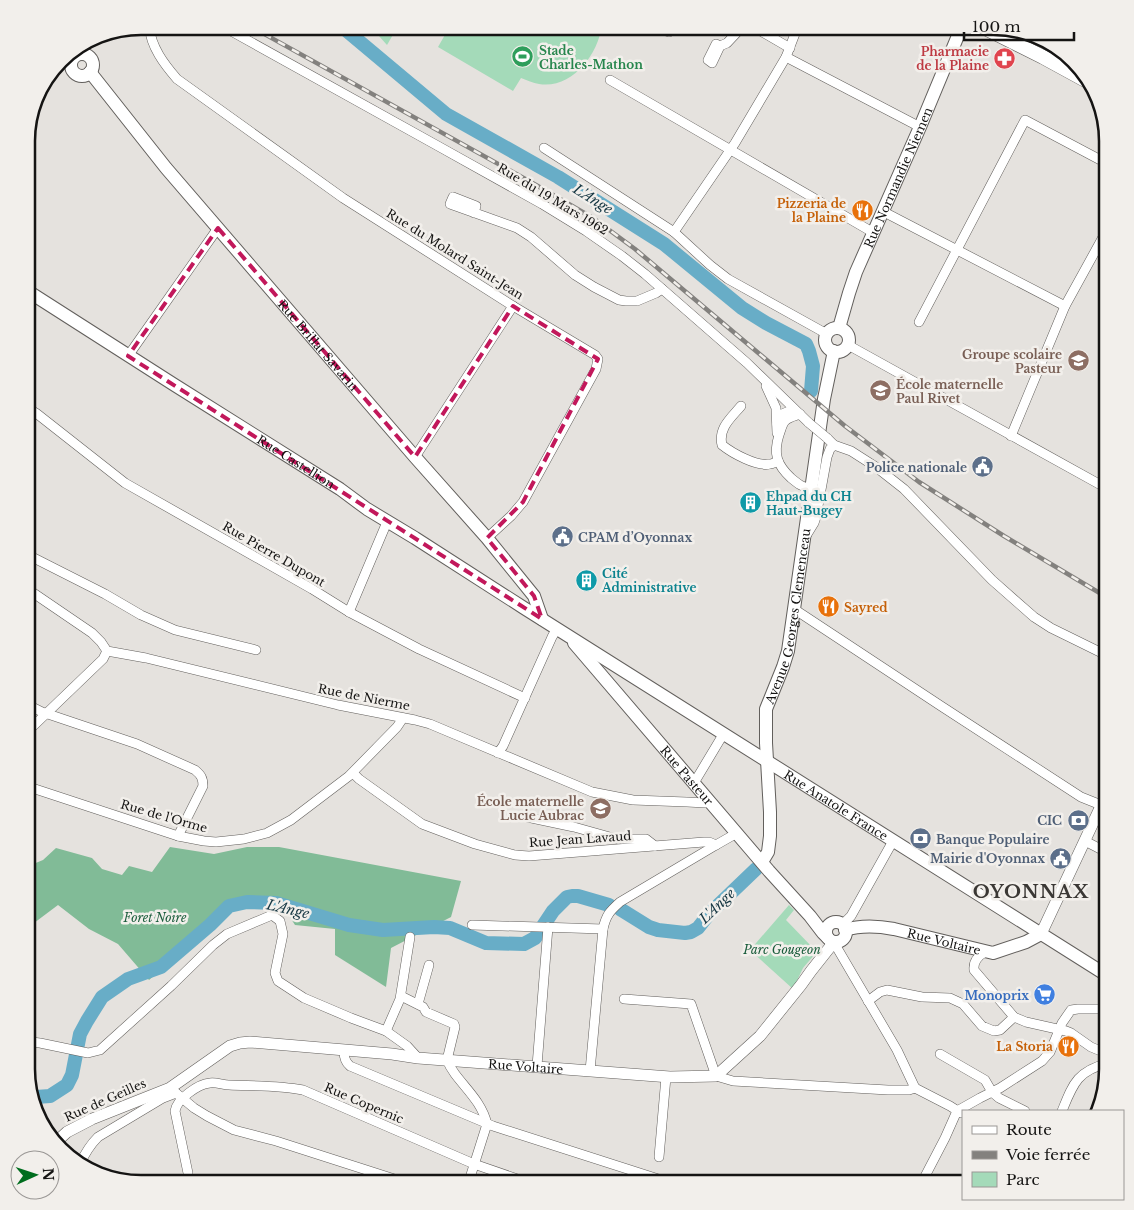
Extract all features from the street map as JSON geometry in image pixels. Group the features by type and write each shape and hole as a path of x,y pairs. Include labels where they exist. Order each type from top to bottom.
{"main road":[{"name":"Rue Normandie Niemen","path":"839,328 852,284 958,35"},
{"path":"999,35 1075,74"},
{"name":"Rue Brillat Savarin","path":"81,54 91,58 93,64 90,72 166,168 487,538 534,596 542,619"},
{"name":"Rue Castellion","path":"35,296 340,489 387,522 562,631"},
{"path":"839,328 848,334 849,342 843,350 834,351 827,346 827,334 832,329 839,328"},
{"name":"Avenue Georges Clemenceau","path":"762,862 768,852 770,836 765,727 766,709 788,651 824,399 834,351"},
{"name":"Rue Anatole France","path":"562,631 1099,970"},
{"name":"Rue Pasteur","path":"562,631 831,940"},
{"path":"810,916 846,925 845,935 842,939 838,942 831,940"},
{"name":"Rue Voltaire","path":"846,925 894,929 993,953 1026,942 1041,934"}],"street":[{"name":"Rue du Molard Saint-Jean","path":"151,35 161,59 177,79 343,198 513,306 595,355 598,359 596,369 523,502 487,538"},
{"path":"152,40 153,35"},
{"name":"Rue du 19 Mars 1962","path":"238,35 586,230 662,289 834,445"},
{"path":"720,46 727,43 735,35"},
{"path":"768,35 790,48"},
{"path":"674,232 730,150 786,57 795,35"},
{"path":"786,57 920,127"},
{"path":"610,80 874,233"},
{"path":"919,322 1025,120 1099,159"},
{"path":"544,148 674,232 710,265 728,278 827,334"},
{"path":"884,212 1065,306"},
{"path":"474,213 517,228 531,237 575,275 619,300 626,302 638,301 662,289"},
{"path":"128,356 218,228"},
{"path":"1011,436 1065,306 1099,244"},
{"path":"415,457 513,306"},
{"path":"848,345 1011,436 1099,482"},
{"path":"763,379 776,408 778,441"},
{"path":"741,406 722,429 722,445 736,455 758,463 770,464 778,461"},
{"path":"777,426 782,414 797,411"},
{"path":"797,411 786,420 782,427 777,449 778,461 782,470 797,483 812,489"},
{"name":"Rue Pierre Dupont","path":"35,412 124,483 312,589 349,612 419,649 525,698"},
{"path":"805,538 816,517 830,449 834,445 851,451 896,483 992,580 1034,617 1051,628 1099,652"},
{"path":"349,612 387,522"},
{"path":"35,559 105,594 141,615 175,630 256,650"},
{"path":"35,594 92,633 107,651 103,659 35,724"},
{"path":"794,609 1081,797 1099,804"},
{"path":"498,754 552,637 562,631"},
{"name":"Rue de Nierme","path":"107,651 146,658 338,706 430,724 592,792 633,800 705,803 710,801"},
{"path":"35,708 46,714 137,744 195,770 201,775 203,781 201,792 178,836"},
{"name":"Rue de l'Orme","path":"35,789 178,836 204,841 226,842 244,840 267,833 291,820 353,773 397,727 403,718"},
{"path":"694,783 724,733"},
{"name":"Rue Jean Lavaud","path":"353,773 372,789 422,824 475,844 515,855 529,856 704,842 716,845"},
{"path":"1041,934 1099,809"},
{"path":"522,816 574,827 617,839 646,839 655,846"},
{"path":"590,1071 603,929 609,912 620,902 737,833"},
{"path":"1085,840 1099,848"},
{"path":"846,925 893,841"},
{"path":"35,1042 88,1053 100,1050 227,934 272,915 280,921 283,934 275,973 278,981 304,998 386,1032 407,1046 418,1058"},
{"path":"472,925 603,929"},
{"path":"537,1066 548,927"},
{"path":"386,1032 401,996 410,937"},
{"path":"831,940 897,1050 915,1088 961,1111 926,1175"},
{"path":"716,1076 760,1036 830,947 831,940"},
{"path":"985,952 977,958 974,970 1014,1017 1026,1022 1071,1033 1090,1047 1099,1050"},
{"path":"418,1004 429,966"},
{"path":"868,1001 886,990 922,997 950,998 963,1004 982,1026 994,1031 1000,1030 1014,1017"},
{"path":"401,996 423,1007 426,1012 455,1026 447,1060 454,1073 479,1105 485,1116 486,1124 471,1175"},
{"path":"624,1000 691,1004 716,1076"},
{"path":"962,1110 1042,1061 1050,1052 1062,1023 1071,1010 1099,1009"},
{"name":"Rue Voltaire","path":"176,1093 230,1046 250,1042 392,1054 418,1058 666,1077 700,1078 716,1076"},
{"path":"344,1051 345,1059 350,1066 486,1124 646,1175"},
{"path":"940,1054 985,1080 992,1092 999,1098 1024,1110"},
{"path":"1062,1110 1073,1085 1083,1074 1099,1066"},
{"path":"716,1076 743,1082 888,1090 909,1090 915,1088"},
{"path":"659,1157 666,1077"},
{"name":"Rue Copernic","path":"83,1157 90,1145 98,1137 163,1098 212,1082 226,1085 288,1087 303,1090 474,1164 506,1175"},
{"path":"176,1093 177,1104 175,1111 188,1175"},
{"path":"176,1093 207,1116 234,1130 276,1141 382,1175"},
{"name":"Rue de Geilles","path":"60,1138 67,1132 92,1118 176,1093"}],"highlighted area":[{"path":"218,228 415,457 513,306 598,359 523,502 487,538 534,596 542,619 128,356"}],"green space":[{"path":"378,35 393,35 387,45"},
{"name":"Stade Charles-Mathon","path":"445,35 600,35 589,59 572,76 551,84 537,84 521,78 513,91 438,47"},
{"name":"Foret Noire","path":"170,847 214,854 247,847 279,847 461,881 451,917 391,948 386,987 335,955 335,929 295,925 286,911 253,904 229,912 149,980 118,944 89,929 58,905 35,922 35,863 43,860 56,848 92,858 102,869 122,875 129,866 152,872"},
{"name":"Parc Gougeon","path":"789,905 794,910 786,920 814,949 815,954 803,968 793,989 750,950"}],"waterway":[{"name":"L'Ange","path":"352,35 446,114 558,177 664,244 742,308 806,344 813,366 811,391"},
{"name":"L'Ange","path":"620,909 649,927 658,930 691,932 698,928 709,914 756,869"},
{"name":"L'Ange","path":"39,1097 50,1096 67,1085 72,1075 80,1034 102,997 128,979 161,967 229,906 247,902 276,903 349,925 383,930 450,928 486,943 524,944 535,938 553,911 567,897 578,896 609,905"}],"railway":[{"path":"266,35 593,218 635,249 845,426 919,482 1099,593"}],"place":[{"name":"Stade Charles-Mathon","path":"523,57"},
{"name":"Pharmacie de la Plaine","path":"1005,58"},
{"name":"Pizzeria de la Plaine","path":"862,210"},
{"name":"Groupe scolaire Pasteur","path":"1078,361"},
{"name":"École maternelle Paul Rivet","path":"880,391"},
{"name":"Police nationale","path":"983,467"},
{"name":"Ehpad du CH Haut-Bugey","path":"750,503"},
{"name":"CPAM d’Oyonnax","path":"562,537"},
{"name":"Cité Administrative","path":"586,580"},
{"name":"Sayred","path":"828,607"},
{"name":"École maternelle Lucie Aubrac","path":"600,808"},
{"name":"CIC","path":"1078,820"},
{"name":"Banque Populaire","path":"920,839"},
{"name":"Mairie d'Oyonnax","path":"1061,858"},
{"name":"Monoprix","path":"1045,995"},
{"name":"La Storia","path":"1069,1046"}],"district":[{"name":"OYONNAX","path":"1031,892"}]}
